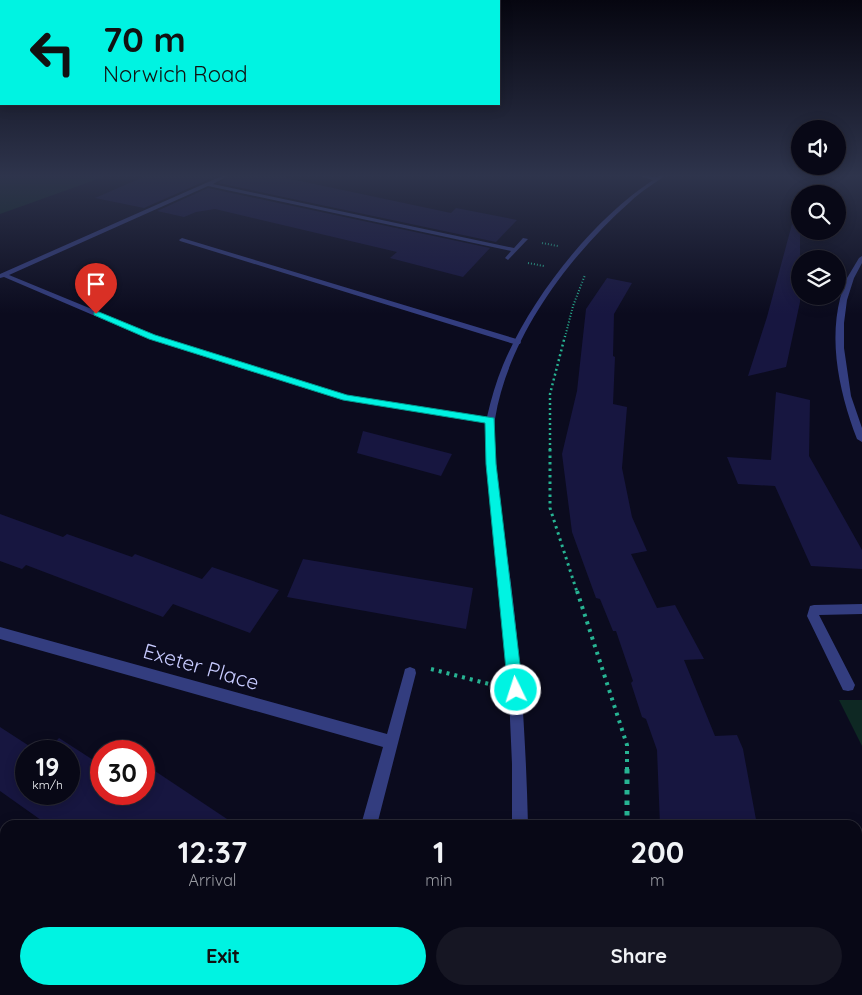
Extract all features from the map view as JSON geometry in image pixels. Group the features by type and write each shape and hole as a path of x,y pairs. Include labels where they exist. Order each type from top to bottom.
{"street":[{"path":"2,276 124,221"},
{"path":"382,221 515,250"},
{"path":"520,820 520,763 512,644 491,464 490,420 504,371 518,342 562,270 607,221"},
{"path":"182,240 518,342"},
{"path":"508,258 525,240"},
{"path":"862,258 846,294 839,329 841,363 851,416 862,439"},
{"path":"2,276 152,337 346,398 490,420"},
{"path":"848,684 813,616 814,610 862,609"},
{"name":"Exeter Place","path":"0,633 392,742"},
{"path":"369,820 410,673"}],"path":[{"path":"525,240 579,251"},
{"path":"508,258 562,270"},
{"path":"586,274 573,306 550,394 550,508 627,745 626,820"},
{"path":"431,669 502,687"}],"green space":[{"path":"839,700 862,700 862,746"}],"building":[{"path":"268,221 365,221 490,248 463,277 390,258 397,252"},
{"path":"399,221 516,221 496,242"},
{"path":"791,228 791,240 800,240 800,250 791,250 791,305 799,305 786,367 748,376 767,317"},
{"path":"607,278 632,283 614,314 613,356 615,357 613,404 627,407 622,468 632,517 647,551 631,554 657,608 675,605 704,659 684,660 715,736 737,735 743,749 756,820 660,820 657,750 646,719 642,717 631,683 633,681 616,631 613,631 600,599 596,598 572,532 562,454 577,391 586,309"},
{"path":"776,392 810,400 809,456 862,550 862,569 811,566 775,486 738,484 727,457 771,460"},
{"path":"363,431 452,454 441,476 357,453"},
{"path":"0,514 63,537 67,534 132,557 135,554 202,579 212,567 279,590 250,633 173,604 163,617 26,565 22,569 0,561"},
{"path":"303,559 473,588 466,629 287,597"},
{"path":"0,727 20,740 15,740 15,802 0,791"},
{"path":"80,752 90,758 90,805 155,805 155,771 228,820 41,820 20,805 80,805"}],"route":[{"path":"96,314 152,337 346,398 490,420 491,464 516,690"}]}
